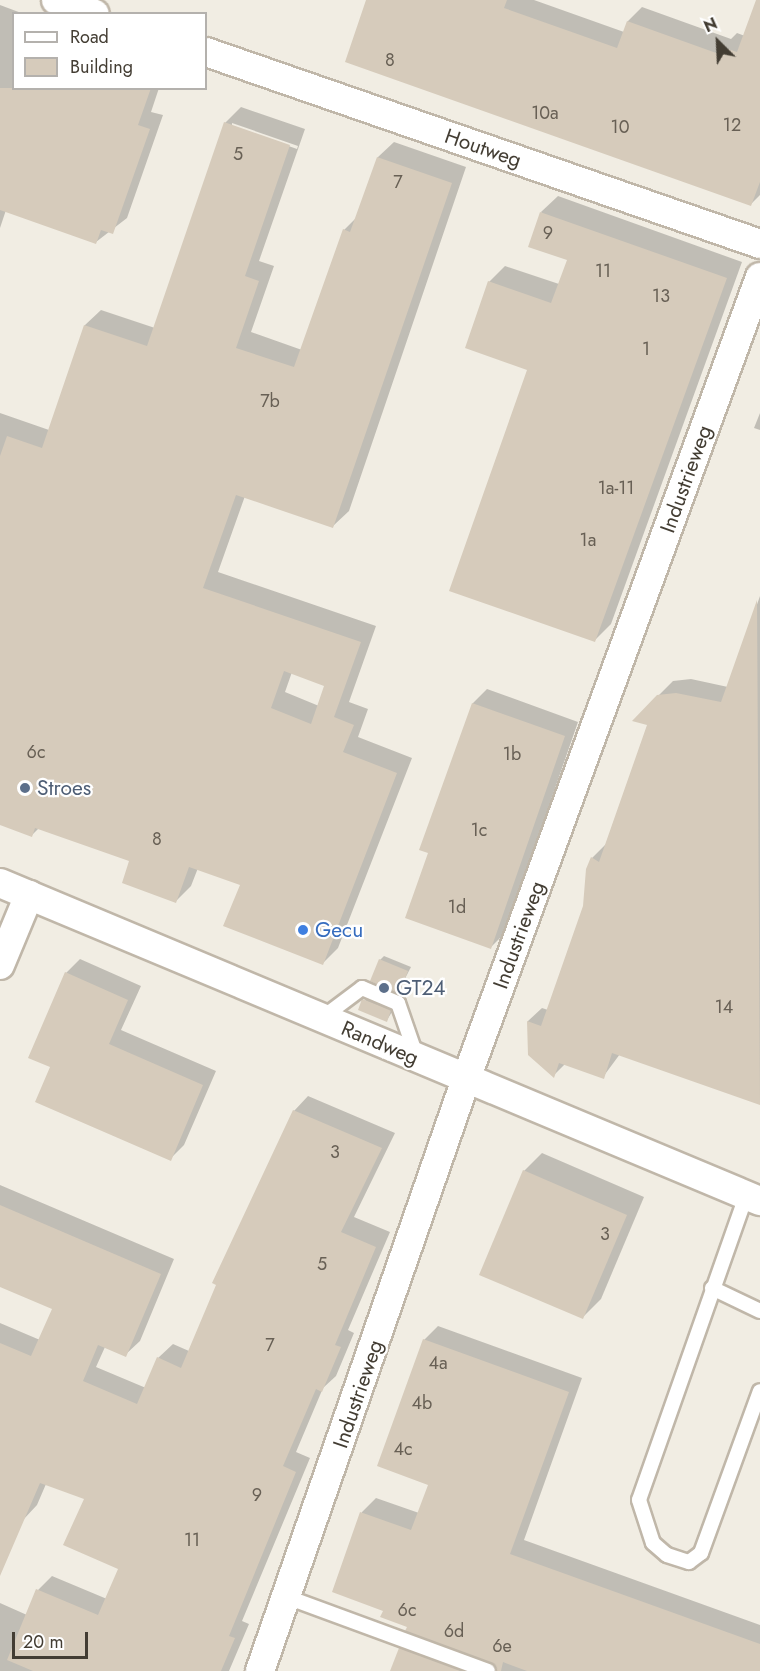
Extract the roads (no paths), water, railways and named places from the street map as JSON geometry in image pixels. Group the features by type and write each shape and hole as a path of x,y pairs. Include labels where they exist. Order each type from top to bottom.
{"street":[{"path":"56,0 89,12"},
{"name":"Houtweg","path":"207,52 760,244"},
{"name":"Industrieweg","path":"260,1671 466,1079 760,277"},
{"name":"Randweg","path":"0,883 753,1198"},
{"path":"0,965 29,896"}],"lane":[{"path":"322,1018 362,987 398,1003 417,1059"},
{"path":"753,1198 712,1288 639,1500 653,1543 667,1555 689,1562 701,1553 760,1390"},
{"path":"712,1288 760,1311"},
{"path":"287,1597 488,1671"}],"place":[{"name":"Stroes","path":"25,788"},
{"name":"Gecu","path":"303,930"},
{"name":"GT24","path":"384,988"}]}
